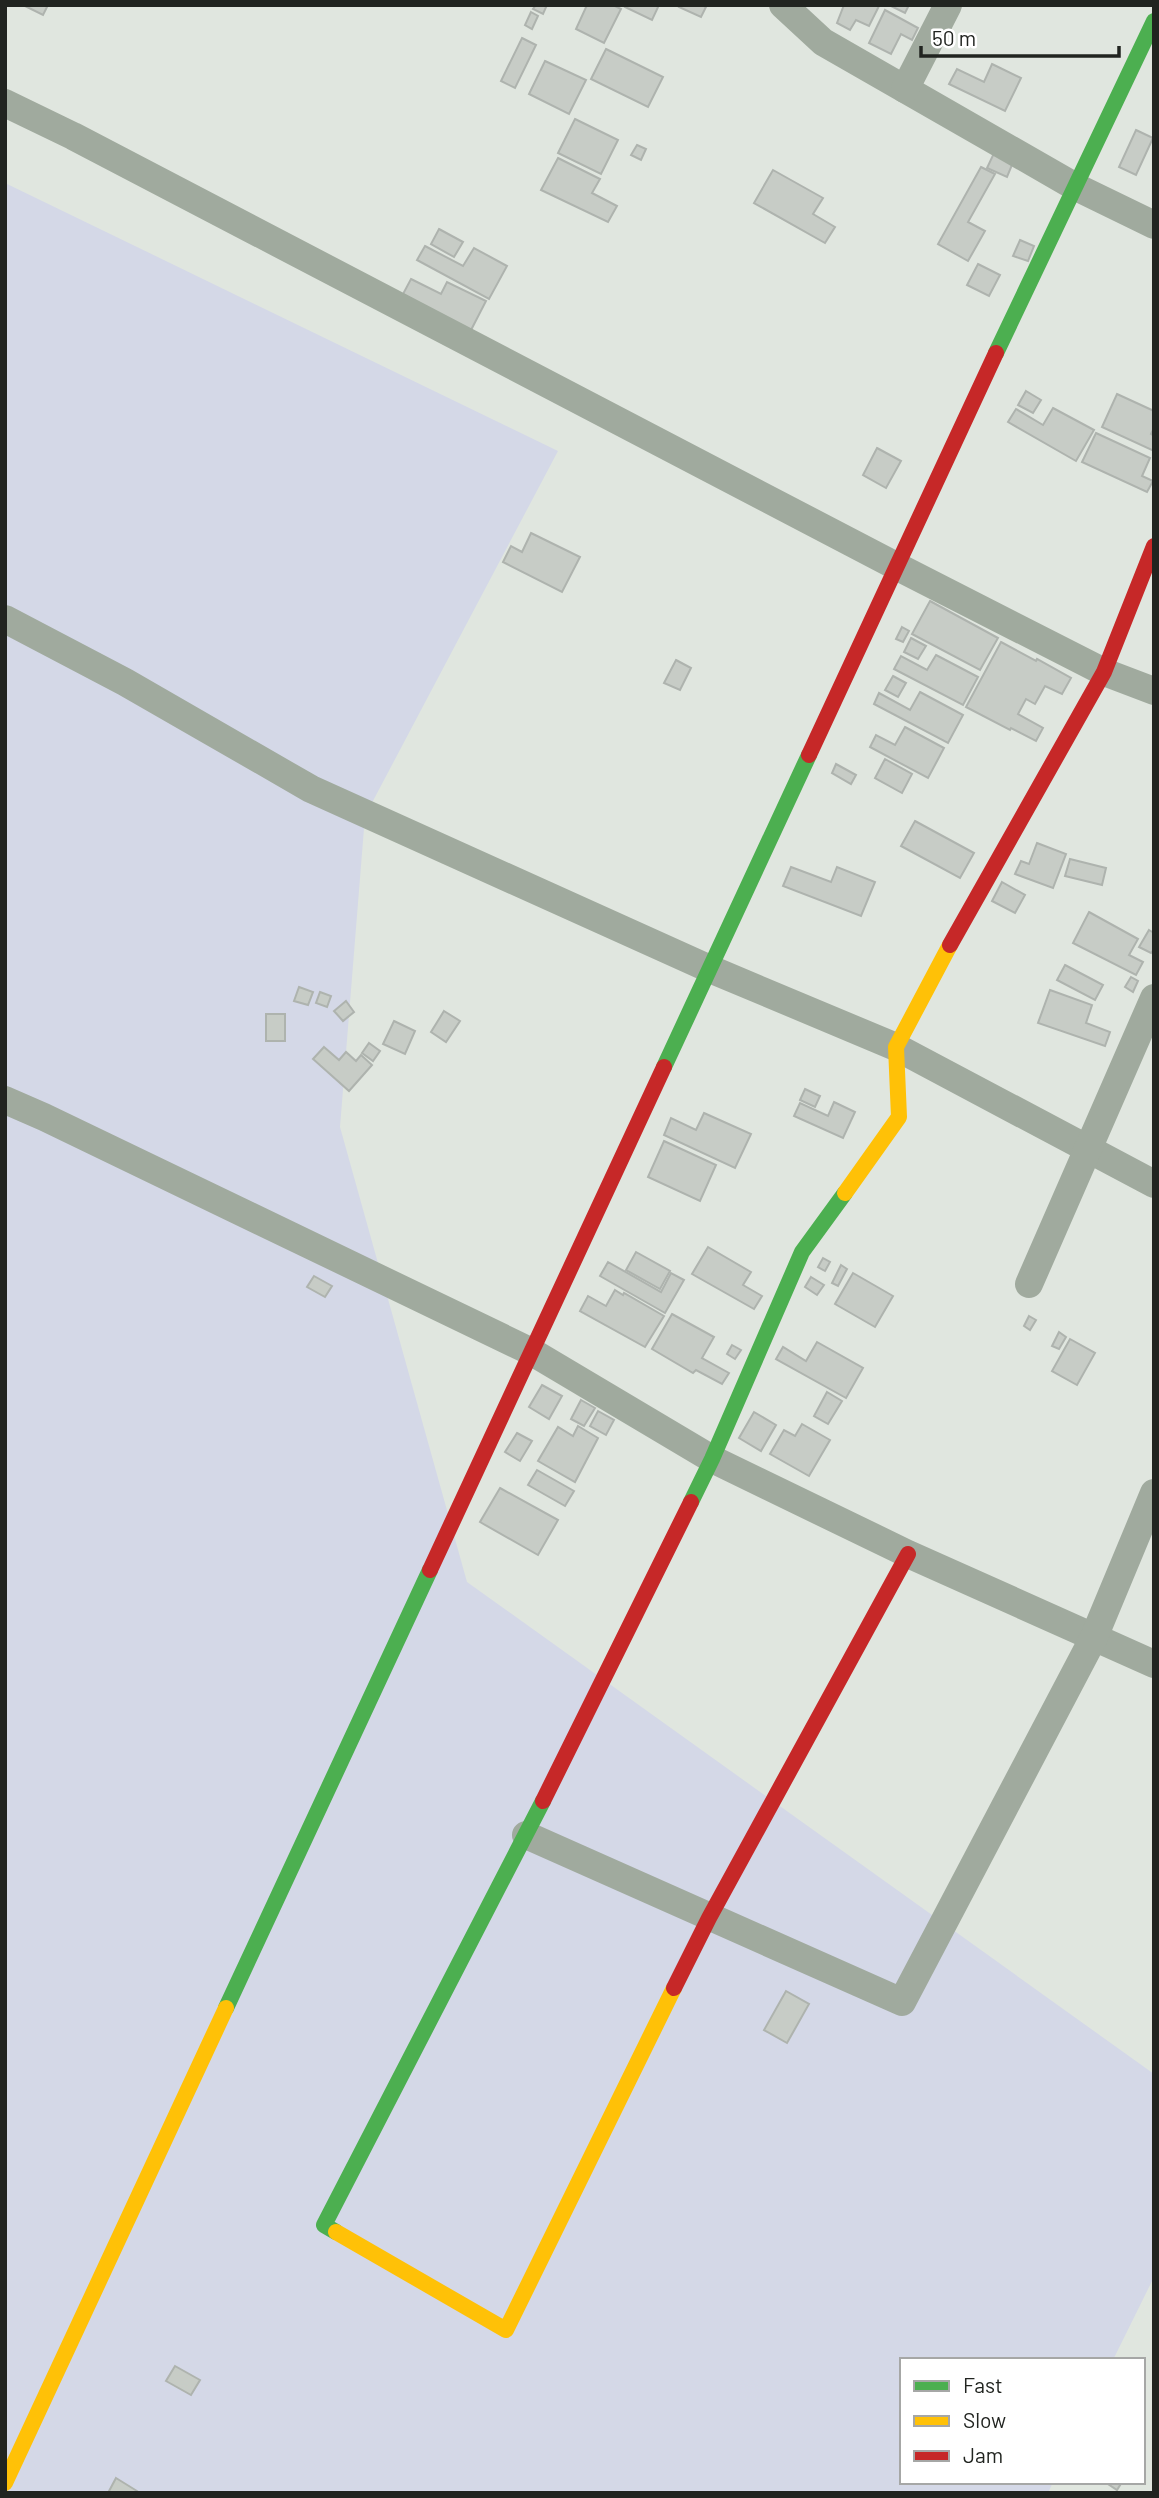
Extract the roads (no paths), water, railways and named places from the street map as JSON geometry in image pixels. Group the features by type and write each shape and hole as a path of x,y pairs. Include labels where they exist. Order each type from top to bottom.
{"street":[{"path":"783,5 823,42 1074,187 1154,225"},
{"path":"905,89 948,5"},
{"path":"5,2483 1154,20"},
{"path":"5,103 898,567 1104,672 1154,691"},
{"path":"908,1554 709,1918 506,2330 324,2225 526,1835 712,1459 802,1252 899,1116 896,1048 963,921 1104,672 1154,545"},
{"path":"5,619 125,682 311,789 710,969 896,1048 1154,1184"},
{"path":"1029,1284 1154,998"},
{"path":"5,1100 44,1116 532,1352 712,1459 908,1554 1154,1664"},
{"path":"526,1835 902,2003 1094,1637 1154,1493"}]}
